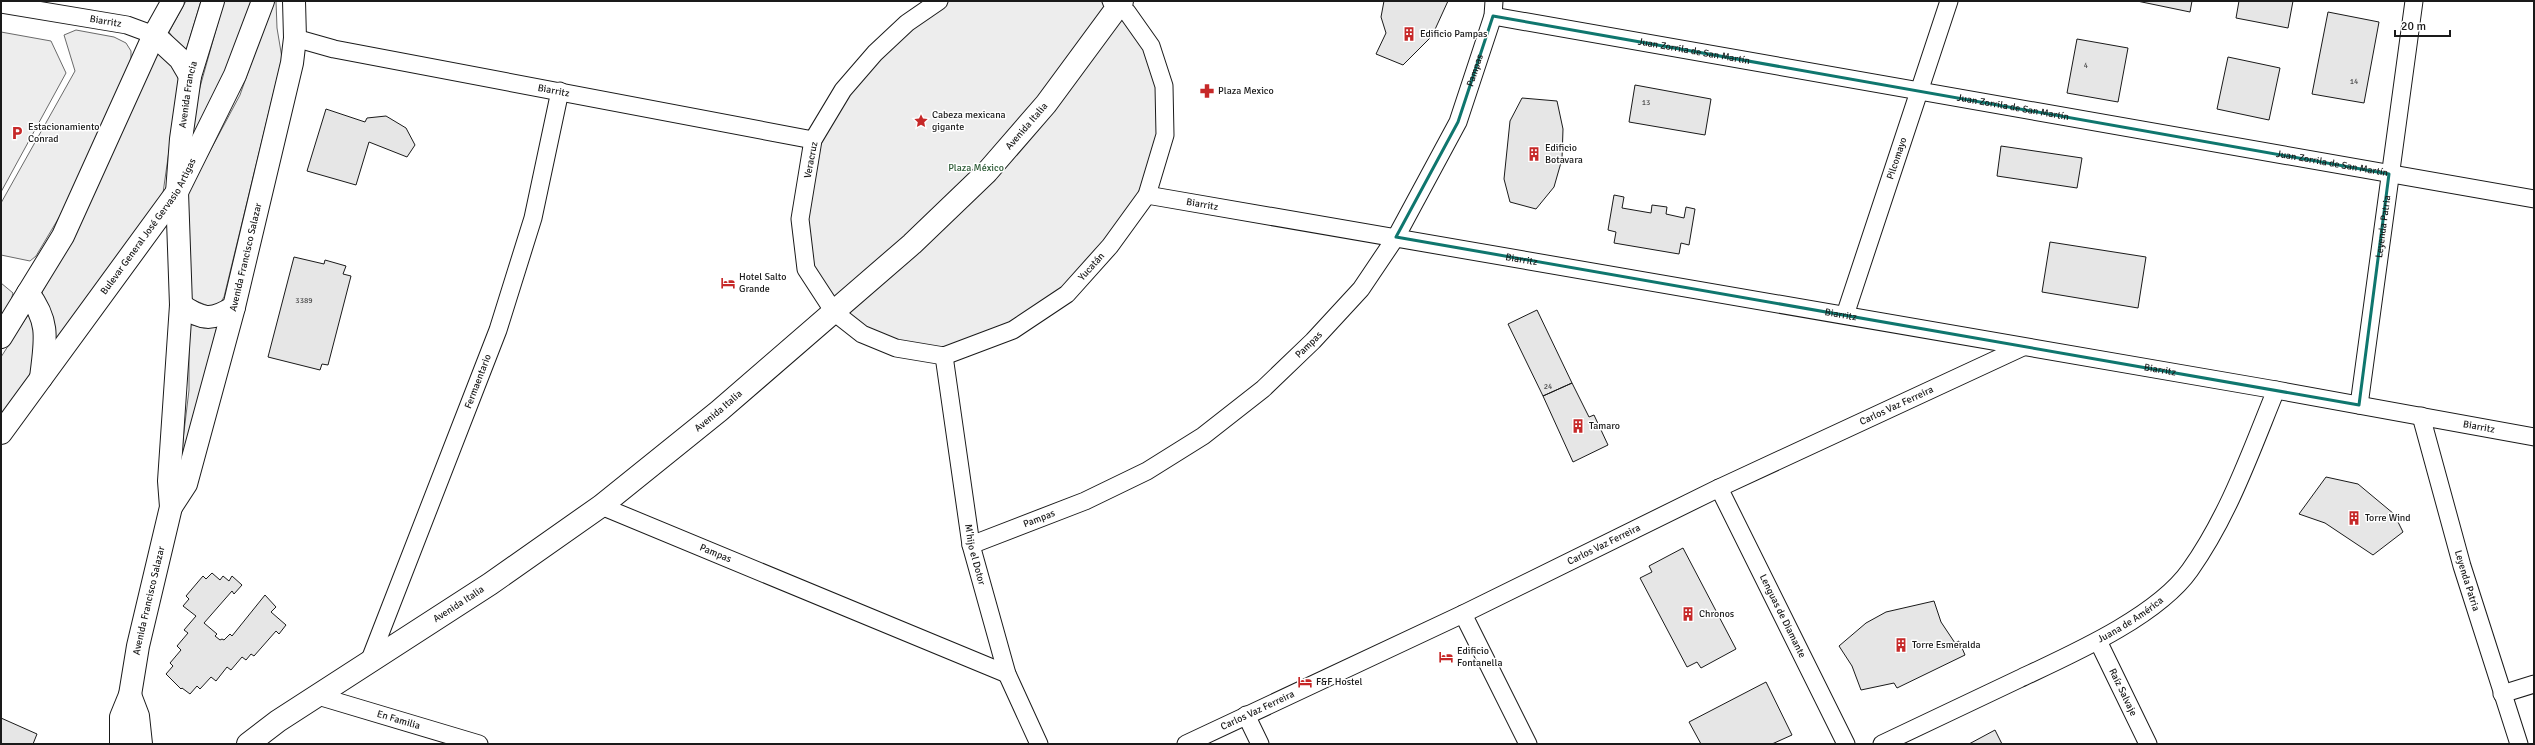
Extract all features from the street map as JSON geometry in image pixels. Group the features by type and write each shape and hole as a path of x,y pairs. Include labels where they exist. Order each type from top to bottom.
{"street":[{"path":"1,337 63,236 154,36 173,1"},
{"name":"Avenida Francia","path":"177,192 181,139 190,76 213,1"},
{"name":"Bulevar General José Gervasio Artigas","path":"1,433 177,192 235,75 263,1"},
{"name":"Avenida Francisco Salazar","path":"171,507 186,484 234,307 292,63 295,38 294,1"},
{"name":"Veracruz","path":"834,312 806,269 805,262 800,219 813,140 843,90 875,53 907,23 939,1"},
{"name":"Pilcomayo","path":"1845,315 1949,1"},
{"name":"Leyenda Patria","path":"2359,405 2389,174 2414,1"},
{"name":"Yucatán","path":"944,356 1013,330 1067,294 1110,246 1147,195 1165,135 1164,86 1151,46 1127,12 1117,2"},
{"name":"Avenida Italia","path":"248,744 278,721 490,584 601,506 719,411 912,244 987,172 1046,104 1117,2"},
{"name":"Biarritz","path":"1,4 41,6 126,25 154,36 180,59 190,76"},
{"name":"Juan Zorrila de San Martín","path":"1493,9 1918,91 2534,199"},
{"name":"Pampas","path":"971,544 1085,501 1147,471 1203,436 1263,389 1313,341 1360,290 1396,237 1458,122 1493,9"},
{"name":"Biarritz","path":"295,38 334,49 813,140"},
{"name":"Fermaentario","path":"368,662 498,330 533,218 560,91"},
{"name":"Avenida Francisco Salazar","path":"120,744 121,717 130,695 138,646 171,507 169,481 181,305 177,192"},
{"name":"Biarritz","path":"1147,195 2276,390 2534,437"},
{"path":"28,293 44,318 46,334 41,379"},
{"path":"181,305 193,314 208,318 219,316 234,307"},
{"path":"834,312 862,334 896,348 944,356"},
{"name":"Carlos Vaz Ferreira","path":"1186,744 1463,614 1719,488 2023,346"},
{"name":"M'hijo el Dotor","path":"944,356 971,544 1007,674 1040,744"},
{"name":"Juana de América","path":"1882,744 2098,641 2169,592 2190,571 2214,532 2238,485 2276,390"},
{"name":"Leyenda Patria","path":"2421,416 2462,566 2519,744"},
{"name":"Lenguas de Diamante","path":"1719,488 1846,744"},
{"name":"Pampas","path":"601,506 1007,674"},
{"path":"1463,614 1528,744"},
{"name":"Raíz Salvaje","path":"2098,641 2148,744"},
{"path":"2502,694 2534,684"},
{"path":"130,695 138,716 141,744"},
{"name":"En Familia","path":"318,696 479,744"},
{"path":"1246,715 1260,744"}],"highlighted area":[{"path":"1493,16 2389,174 2359,405 1396,237 1458,122"}],"shaded area":[{"path":"186,1 201,1 185,54 169,32"},
{"path":"224,1 253,1 208,115 190,150 195,105"},
{"path":"273,1 276,1 277,28 282,58 224,297 219,305 211,307 191,299 187,194 240,95"},
{"name":"Plaza México","path":"939,1 1111,1 1151,46 1165,135 1147,195 1067,294 944,356 862,334 806,269 807,173 843,90"},
{"path":"76,30 114,37 126,43 131,51 131,59 70,199 36,256 30,261 1,255 1,203 75,71 64,35"},
{"name":"Estacionamiento Conrad","path":"1,32 51,41 66,73 1,192"},
{"path":"158,50 167,59 177,73 179,80 163,193 54,344 48,310 42,292 76,233"},
{"path":"1,283 13,293 10,304 1,319"},
{"path":"28,315 36,318 32,374 1,415 1,357"},
{"path":"189,324 204,328 217,327 178,482 189,390"}],"building":[{"name":"Edificio Pampas","path":"1384,1 1448,1 1432,36 1403,65 1376,54 1386,33 1381,17"},
{"path":"2137,1 2192,1 2190,12"},
{"path":"2239,1 2293,1 2288,28 2236,18"},
{"path":"2328,12 2379,22 2364,103 2312,94"},
{"path":"2077,39 2128,48 2118,102 2067,93"},
{"path":"2228,57 2280,68 2269,120 2217,109"},
{"path":"1635,85 1711,99 1705,135 1629,122"},
{"name":"Edificio Botavara","path":"1522,98 1557,101 1563,129 1562,159 1554,187 1536,209 1510,202 1504,179 1510,121"},
{"path":"326,109 365,122 367,118 386,116 406,128 415,145 407,157 369,142 356,185 307,171"},
{"path":"2001,146 2082,158 2077,188 1997,176"},
{"path":"1614,195 1624,197 1622,208 1651,213 1652,205 1667,207 1666,214 1684,218 1686,207 1695,209 1689,245 1681,243 1679,254 1614,243 1616,232 1608,230"},
{"path":"2050,242 2146,257 2138,308 2042,292"},
{"path":"294,257 324,264 325,260 346,266 343,274 351,276 328,365 322,364 320,370 268,357"},
{"path":"1537,310 1572,383 1543,396 1508,324"},
{"name":"Tamaro","path":"1572,383 1589,417 1594,415 1608,445 1573,462 1543,396"},
{"name":"Torre Wind","path":"2326,477 2358,484 2394,514 2403,532 2373,555 2325,523 2299,514"},
{"name":"Chronos","path":"1683,548 1736,649 1701,668 1697,662 1687,667 1640,578 1652,572 1649,566"},
{"path":"212,573 220,580 223,576 229,581 232,576 242,585 234,594 232,591 204,623 217,634 215,636 220,640 224,640 230,634 232,636 265,595 276,607 271,612 286,625 279,634 276,631 254,656 251,654 246,660 242,657 231,670 227,667 216,681 211,677 200,689 197,686 190,694 182,688 181,689 166,674 173,666 170,663 181,650 177,646 188,633 184,630 196,616 183,606 189,599 186,596 203,576 206,579"},
{"name":"Torre Esmeralda","path":"1934,601 1941,622 1955,643 1959,641 1965,655 1897,688 1894,683 1861,690 1852,666 1839,646 1866,623 1886,612"},
{"path":"1766,682 1792,735 1772,744 1701,744 1689,722"},
{"path":"1,718 37,734 33,744 1,744"},
{"path":"1995,730 2002,744 1969,744"}],"place":[{"name":"Edificio Pampas","path":"1409,34"},
{"name":"Plaza Mexico","path":"1207,91"},
{"name":"Cabeza mexicana gigante","path":"921,121"},
{"name":"Estacionamiento Conrad","path":"17,133"},
{"name":"Edificio Botavara","path":"1534,154"},
{"name":"Hotel Salto Grande","path":"728,283"},
{"name":"Tamaro","path":"1578,426"},
{"name":"Torre Wind","path":"2354,518"},
{"name":"Chronos","path":"1688,614"},
{"name":"Torre Esmeralda","path":"1901,645"},
{"name":"Edificio Fontanella","path":"1446,657"},
{"name":"F&F Hostel","path":"1305,682"}]}
